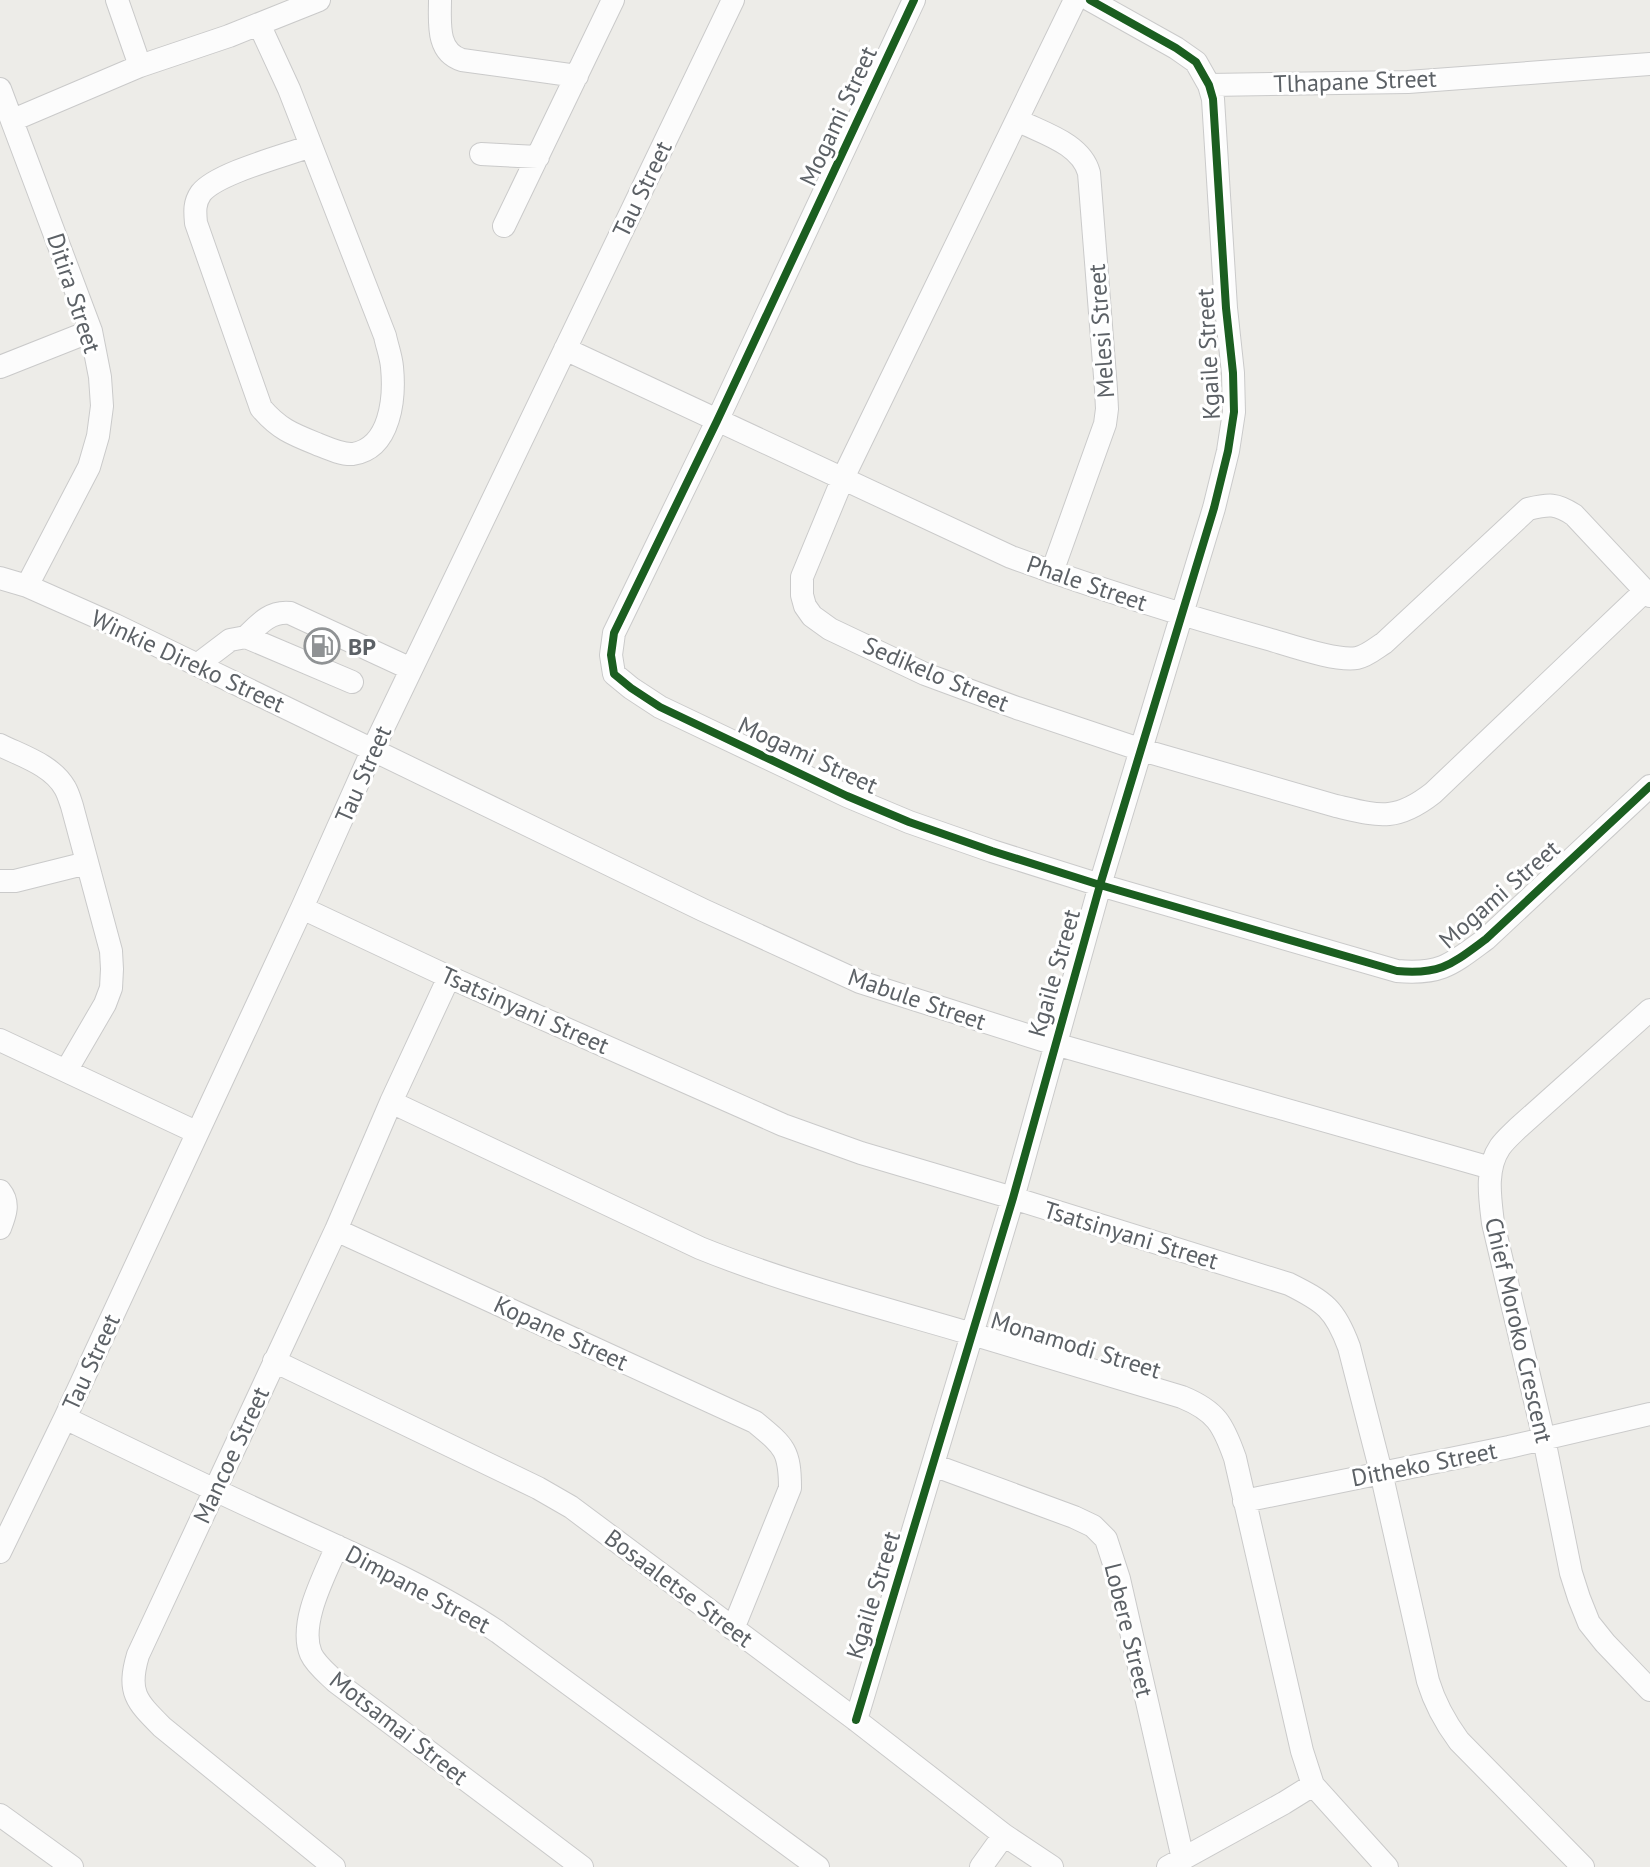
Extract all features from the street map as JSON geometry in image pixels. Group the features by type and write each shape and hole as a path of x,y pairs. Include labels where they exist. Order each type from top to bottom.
{"street":[{"path":"117,0 140,66"},
{"path":"13,120 140,66 319,0"},
{"path":"440,0 443,45 452,57 577,76"},
{"path":"504,226 613,0"},
{"name":"Tau Street","path":"0,1552 302,908 373,749 733,0"},
{"name":"Mogami Street","path":"914,0 614,633 611,655 614,674 660,707 909,822 1100,885 1397,971 1421,973 1441,969 1486,939 1650,786"},
{"name":"Sedikelo Street","path":"1075,0 843,478 802,577 802,595 812,616 830,629 925,674 1142,750 1336,806 1368,813 1399,813 1416,806 1433,793 1648,594"},
{"path":"1090,0 1196,62 1209,85"},
{"path":"259,24 289,89 385,336 392,363 390,416 381,436 370,447 351,454 295,435 274,424 261,408 196,223 194,207 199,195 208,186 226,176 311,146"},
{"name":"Tlhapane Street","path":"1209,85 1408,82 1650,64"},
{"name":"Kgaile Street","path":"856,1720 1013,1198 1100,885 1228,451 1234,412 1233,373 1213,99 1209,85"},
{"name":"Ditira Street","path":"0,89 91,331 102,406 89,467 27,586"},
{"name":"Melesi Street","path":"1017,120 1073,148 1086,162 1106,389 1105,424 1052,572"},
{"path":"481,154 538,157"},
{"path":"0,367 91,331"},
{"name":"Phale Street","path":"565,349 1011,557 1182,615 1300,649 1342,658 1358,658 1384,643 1528,509 1544,505 1560,506 1574,515 1648,594"},
{"name":"Winkie Direko Street","path":"0,578 27,586 373,749"},
{"path":"246,637 265,618 281,612 290,613 411,669"},
{"path":"197,665 230,640 246,637 352,682"},
{"path":"0,745 45,767 65,788 111,951 111,988 66,1071"},
{"name":"Mabule Street","path":"373,749 703,910 860,982 1055,1044 1491,1168"},
{"path":"0,881 15,881 87,863"},
{"name":"Tsatsinyani Street","path":"302,908 449,977 783,1125 861,1153 1289,1284 1317,1298 1342,1327 1349,1347 1435,1704 1459,1741 1583,1867"},
{"name":"Mancoe Street","path":"334,1867 162,1727 142,1707 133,1689 132,1673 449,977"},
{"path":"1491,1168 1499,1148 1518,1128 1650,1010"},
{"path":"0,1040 196,1132"},
{"name":"Monamodi Street","path":"391,1102 700,1248 748,1267 1201,1405 1215,1417 1235,1458 1299,1737 1313,1785 1387,1867"},
{"name":"Chief Moroko Crescent","path":"1491,1168 1489,1192 1493,1223 1544,1439 1571,1573 1589,1623 1650,1690"},
{"path":"0,1191 6,1202 6,1211 0,1228"},
{"name":"Kopane Street","path":"336,1230 755,1422 782,1445 790,1464 790,1488 733,1629"},
{"name":"Bosaaletse Street","path":"274,1361 538,1488 589,1520 1004,1835 1052,1867"},
{"name":"Ditheko Street","path":"1244,1501 1650,1414"},
{"name":"Dimpane Street","path":"65,1418 337,1546 485,1623 818,1867"},
{"name":"Lobere Street","path":"933,1465 1074,1517 1093,1526 1106,1539 1119,1579 1176,1863"},
{"name":"Motsamai Street","path":"337,1546 309,1621 307,1638 312,1656 336,1682 582,1867"},
{"path":"1176,1863 1313,1785"},
{"path":"0,1815 72,1867"},
{"path":"981,1867 1004,1835"}],"cycle path":[{"path":"914,0 614,633 611,655 614,674 660,707 909,822 1100,885 1397,971 1436,969 1474,948 1650,786"},
{"path":"856,1720 1013,1198 1100,885 1214,508 1234,412 1213,99 1209,85 1196,62 1090,0"}],"place":[{"name":"BP","path":"322,646"}]}
